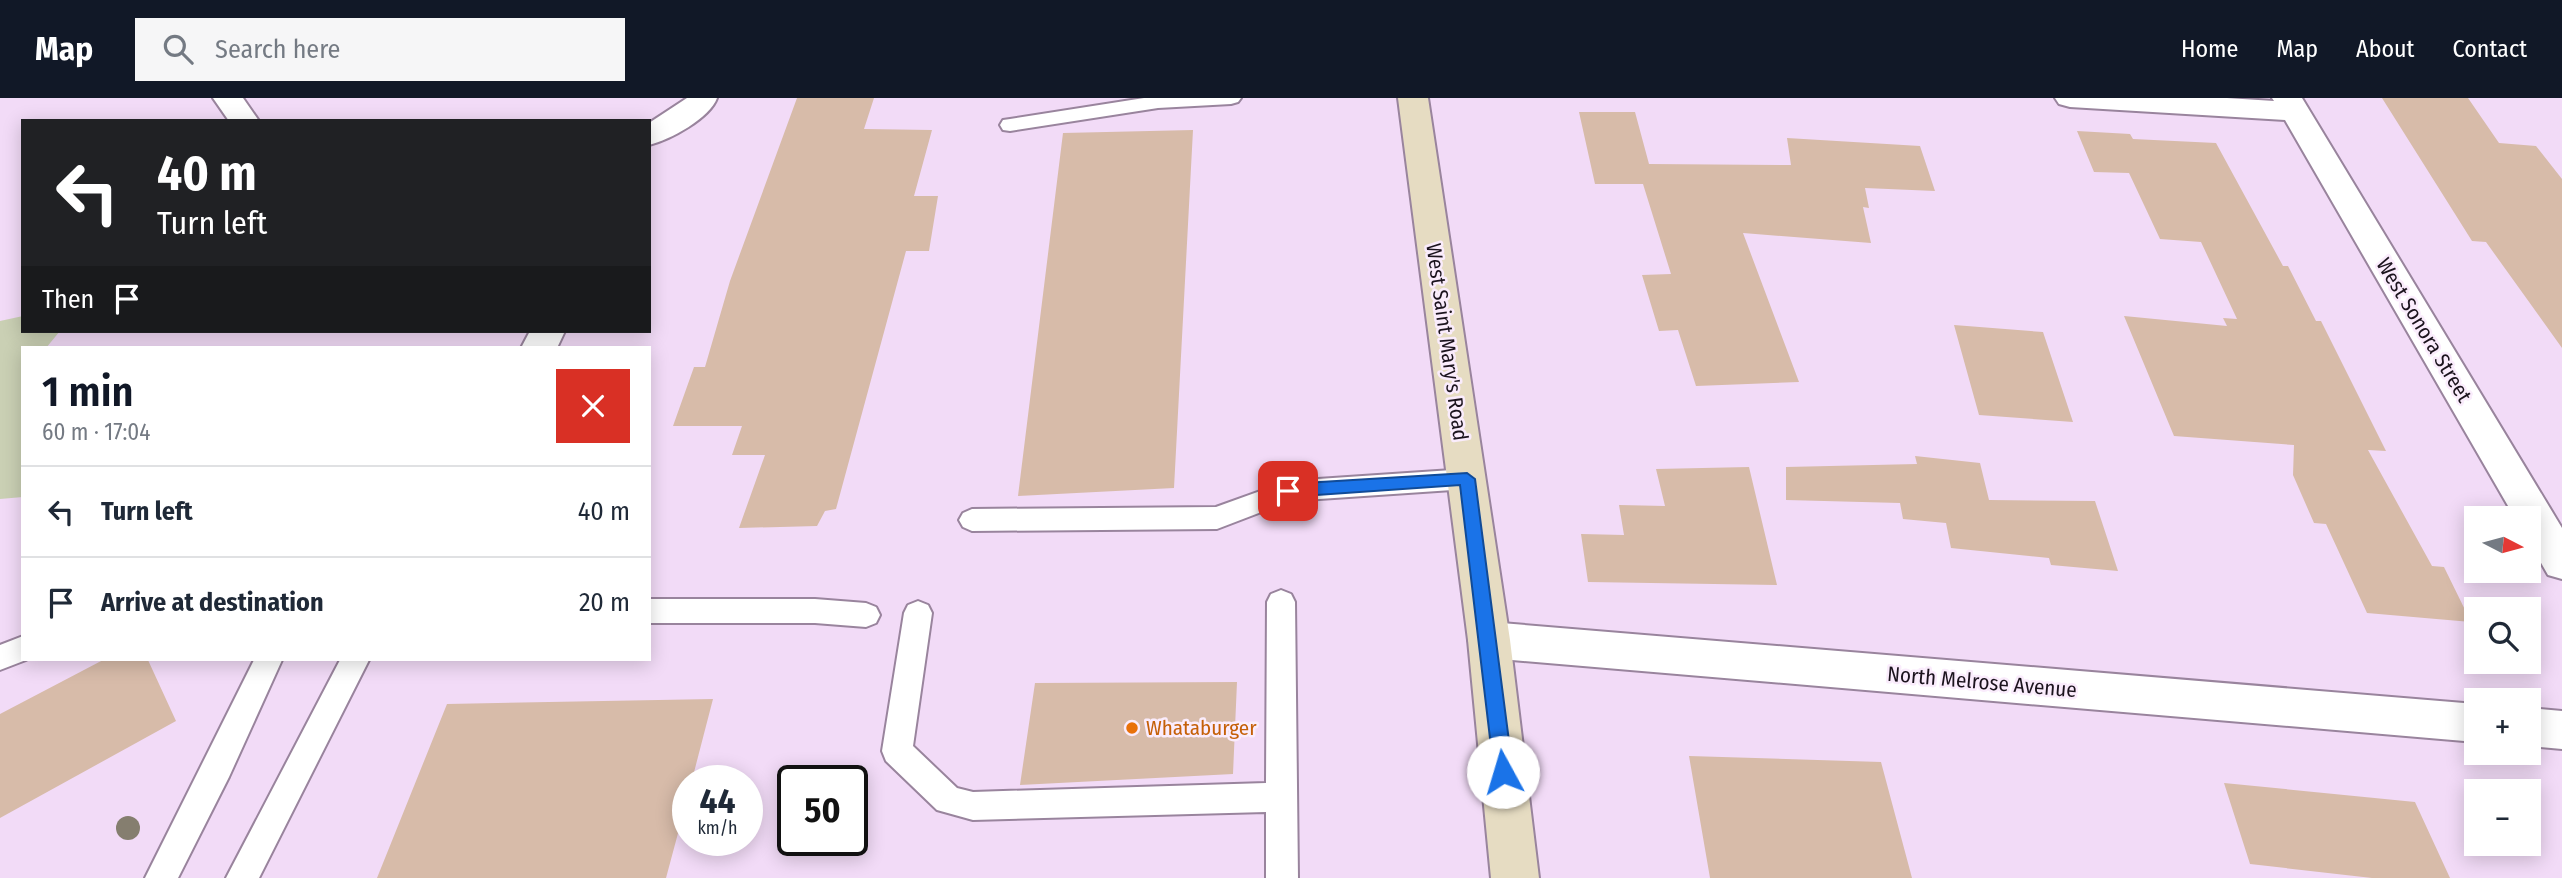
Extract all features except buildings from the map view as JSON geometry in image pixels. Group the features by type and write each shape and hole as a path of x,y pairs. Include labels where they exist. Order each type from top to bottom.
{"main road":[{"name":"West Saint Mary's Road","path":"1413,98 1489,640 1515,878"}],"street":[{"path":"228,98 243,119"},
{"path":"651,135 699,106 702,98"},
{"path":"2070,98 2291,104"},
{"name":"West Sonora Street","path":"2291,104 2562,562"},
{"name":"North Melrose Avenue","path":"1489,640 2464,722"},
{"path":"2541,728 2562,730"}],"lane":[{"path":"1010,125 1158,102 1231,98"},
{"path":"972,520 1217,518 1288,491 1467,479"},
{"path":"1281,602 1282,878"},
{"path":"651,611 815,611 866,615"},
{"path":"918,613 897,751 948,800 973,806 1282,797"},
{"path":"0,658 21,649"},
{"path":"161,878 218,767 268,661"},
{"path":"242,878 354,661"}],"green space":[{"path":"21,316 21,333 58,333 48,346 21,346 21,497 0,499 0,321"}],"place":[{"name":"Whataburger","path":"1132,728"}],"route":[{"path":"1288,491 1467,479 1489,640 1503,772"}]}
